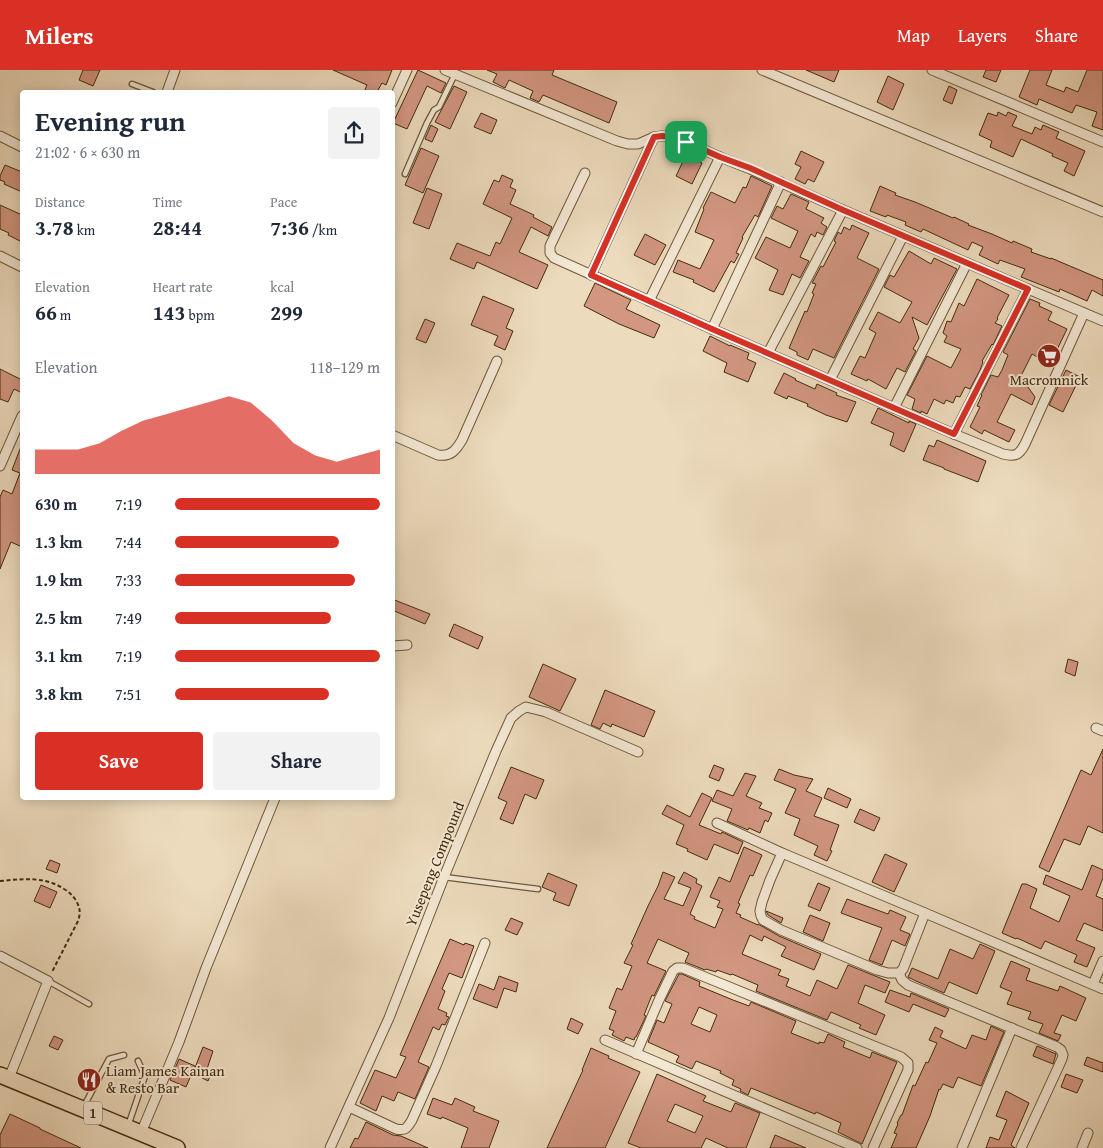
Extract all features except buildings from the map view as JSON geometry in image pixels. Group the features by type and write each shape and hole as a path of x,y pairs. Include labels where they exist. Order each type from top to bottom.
{"main road":[{"name":"1","path":"4,1076 177,1148"}],"street":[{"path":"168,90 175,70"},
{"path":"395,96 407,70"},
{"path":"445,70 617,141 638,144 654,137 672,137 750,168 843,210 1103,321"},
{"path":"762,70 1103,212"},
{"path":"932,70 1103,142"},
{"path":"0,136 20,146"},
{"path":"591,275 654,137"},
{"path":"649,302 720,157"},
{"path":"585,173 550,246 550,253 554,258 649,302 1003,454 1014,455 1021,451 1026,444 1084,313"},
{"path":"712,329 781,182"},
{"path":"768,353 843,210"},
{"path":"830,380 903,236"},
{"path":"0,256 20,266"},
{"path":"894,408 967,263"},
{"path":"954,434 1028,289"},
{"path":"395,436 438,455 444,456 454,452 462,440 497,361"},
{"path":"0,466 20,421"},
{"path":"395,646 407,646"},
{"name":"Yusepeng Compound","path":"330,1148 389,1018 444,877 511,718 526,707 546,712 638,752"},
{"path":"134,1130 178,1042 274,800"},
{"path":"718,823 782,853 1103,989"},
{"path":"782,853 762,902 760,916 763,920 782,930 877,970 899,974"},
{"path":"899,974 903,969 925,913"},
{"path":"349,1108 396,1129 402,1130 406,1128 412,1120 436,1066 485,943"},
{"path":"0,956 48,981 4,1076"},
{"path":"1093,984 1103,961"},
{"path":"636,1054 673,971 677,968 683,968 901,1057 908,1063 908,1070 874,1148"},
{"path":"899,974 908,985 1061,1050 1062,1055 1057,1070 1021,1148"},
{"path":"962,1148 1012,1028"},
{"path":"605,1040 857,1148"},
{"path":"1082,1148 1088,1133"}],"lane":[{"path":"404,174 427,123 434,110 439,107 455,74"},
{"path":"132,84 147,90"},
{"path":"444,877 538,889"},
{"path":"48,981 89,1004"},
{"path":"83,1109 109,1059 124,1055"},
{"path":"134,1130 145,1076 138,1061"}],"path":[{"path":"0,881 39,880 56,884 72,895 80,907 78,921 48,981"}],"place":[{"name":"Macromnick","path":"1049,356"},
{"name":"Liam James Kainan & Resto Bar","path":"89,1080"}],"route":[{"path":"654,137 672,137 686,142 1028,289 954,434 591,275 654,137"}]}
